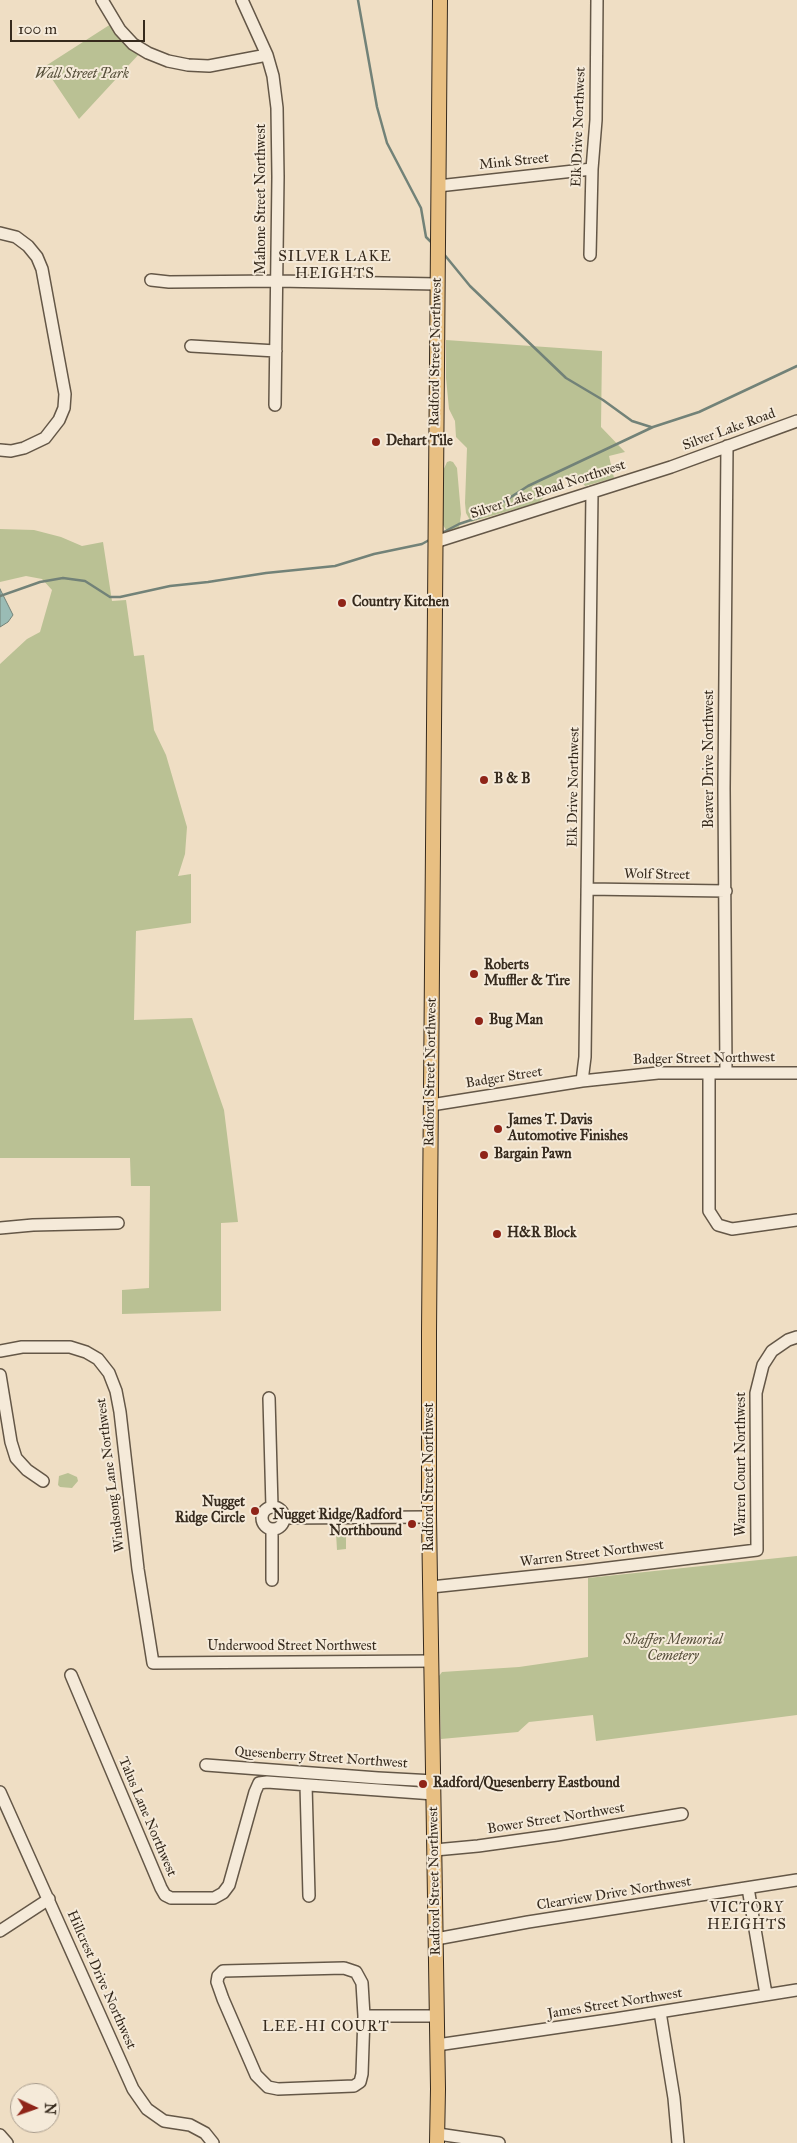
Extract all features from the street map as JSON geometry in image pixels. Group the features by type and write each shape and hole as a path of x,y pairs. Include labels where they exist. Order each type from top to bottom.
{"main road":[{"name":"Radford Street Northwest","path":"437,2139 435,1850 429,1517 430,1105 440,0"}],"street":[{"path":"102,0 120,30 134,44 148,53 168,61 188,66 209,66 267,55"},
{"name":"Mahone Street Northwest","path":"242,0 267,55 273,76 277,108 276,405"},
{"name":"Elk Drive Northwest","path":"590,255 592,169 596,120 597,0"},
{"name":"Mink Street","path":"438,186 592,169"},
{"path":"0,233 16,237 28,246 37,257 42,269 65,394 64,408 59,420 45,438 24,448 0,450"},
{"path":"152,280 169,282 277,281 437,284"},
{"path":"191,346 276,351"},
{"name":"Silver Lake Road","path":"671,467 797,421"},
{"name":"Beaver Drive Northwest","path":"726,1072 724,788 728,446"},
{"name":"Silver Lake Road Northwest","path":"435,542 671,467"},
{"name":"Elk Drive Northwest","path":"582,1081 585,1057 592,492"},
{"name":"Wolf Street","path":"587,888 726,891"},
{"name":"Badger Street Northwest","path":"582,1081 658,1073 797,1073"},
{"path":"709,1073 710,1211 718,1225 732,1229 797,1220"},
{"name":"Badger Street","path":"430,1105 582,1081"},
{"path":"0,1228 33,1224 118,1223"},
{"name":"Warren Court Northwest","path":"757,1550 756,1393 763,1365 772,1352 788,1340 797,1337"},
{"name":"Windsong Lane Northwest","path":"0,1351 22,1347 70,1347 86,1352 98,1359 109,1373 116,1391 120,1412 138,1569 153,1663"},
{"path":"0,1375 11,1442 16,1458 27,1470 43,1481"},
{"path":"269,1398 272,1507"},
{"path":"272,1507 282,1511 284,1518 282,1525 272,1529 265,1526 262,1520 263,1513 272,1507"},
{"path":"284,1518 429,1517"},
{"path":"272,1529 272,1580"},
{"name":"Warren Street Northwest","path":"430,1587 757,1550"},
{"name":"Underwood Street Northwest","path":"153,1663 432,1661"},
{"name":"Talus Lane Northwest","path":"71,1675 161,1888 165,1895 171,1898 214,1898 223,1893 229,1885 259,1783 434,1788"},
{"name":"Quesenberry Street Northwest","path":"206,1764 378,1778 434,1788"},
{"path":"306,1785 309,1896"},
{"name":"Hillcrest Drive Northwest","path":"0,1792 133,2089 147,2109 164,2121 190,2125 205,2133 213,2143"},
{"name":"Bower Street Northwest","path":"435,1850 557,1835 682,1814"},
{"name":"Clearview Drive Northwest","path":"436,1939 528,1922 797,1880"},
{"path":"748,1888 766,1994"},
{"path":"0,1931 49,1899"},
{"path":"344,1968 356,1972 362,1983 364,2016 362,2074 360,2082 354,2086 278,2089 268,2087 256,2075 223,1998 218,1976 223,1971 344,1968"},
{"name":"James Street Northwest","path":"437,2045 797,1990"},
{"path":"660,2012 674,2098 678,2143"},
{"path":"364,2016 436,2016"},
{"path":"0,2135 7,2143"},
{"path":"437,2139 499,2143"}],"green space":[{"name":"Wall Street Park","path":"111,24 140,53 79,119 44,67"},
{"path":"446,340 602,351 601,427 625,452 609,456 614,478 585,486 580,479 573,476 564,477 539,502 471,522 466,513 465,503 467,448 456,437 455,421 449,409 446,378"},
{"path":"450,461 457,468 461,514 459,528 448,533 443,525 443,471 447,462"},
{"path":"0,529 34,530 61,537 82,546 103,542 112,601 126,600 134,656 144,655 154,730 166,755 187,827 185,854 178,876 191,874 191,923 136,931 134,1020 192,1018 224,1110 238,1222 221,1223 221,1311 122,1314 122,1290 149,1288 150,1186 131,1186 130,1158 0,1158 0,664 27,639 40,632 52,590 42,579 26,576 0,582"},
{"path":"68,1473 77,1477 78,1481 72,1488 60,1487 58,1485 59,1476"},
{"path":"346,1532 346,1549 337,1550 336,1533"},
{"name":"Shaffer Memorial Cemetery","path":"797,1556 797,1715 596,1741 593,1715 529,1722 518,1732 441,1739 439,1676 442,1672 519,1667 588,1657 588,1578"}],"water":[{"path":"0,589 13,615 8,622 0,627"}],"waterway":[{"path":"358,0 377,107 387,143 421,208 426,237 434,245"},
{"path":"443,253 470,286 566,378 603,400 632,421 651,427"},
{"path":"440,534 459,524 480,517 528,486 653,427 699,412 797,366"},
{"path":"0,596 40,582 63,578 85,581 110,597 120,597 170,586 335,566 374,554 422,544 431,539"}],"place":[{"name":"Dehart Tile","path":"376,442"},
{"name":"Country Kitchen","path":"342,603"},
{"name":"B & B","path":"484,780"},
{"name":"Roberts Muffler & Tire","path":"474,974"},
{"name":"Bug Man","path":"479,1021"},
{"name":"James T. Davis Automotive Finishes","path":"498,1129"},
{"name":"Bargain Pawn","path":"484,1155"},
{"name":"H&R Block","path":"497,1234"},
{"name":"Nugget Ridge Circle","path":"255,1511"},
{"name":"Nugget Ridge/Radford Northbound","path":"412,1524"},
{"name":"Radford/Quesenberry Eastbound","path":"423,1784"}],"district":[{"name":"SILVER LAKE HEIGHTS","path":"335,266"},
{"name":"VICTORY HEIGHTS","path":"747,1916"},
{"name":"LEE-HI COURT","path":"326,2027"}]}
